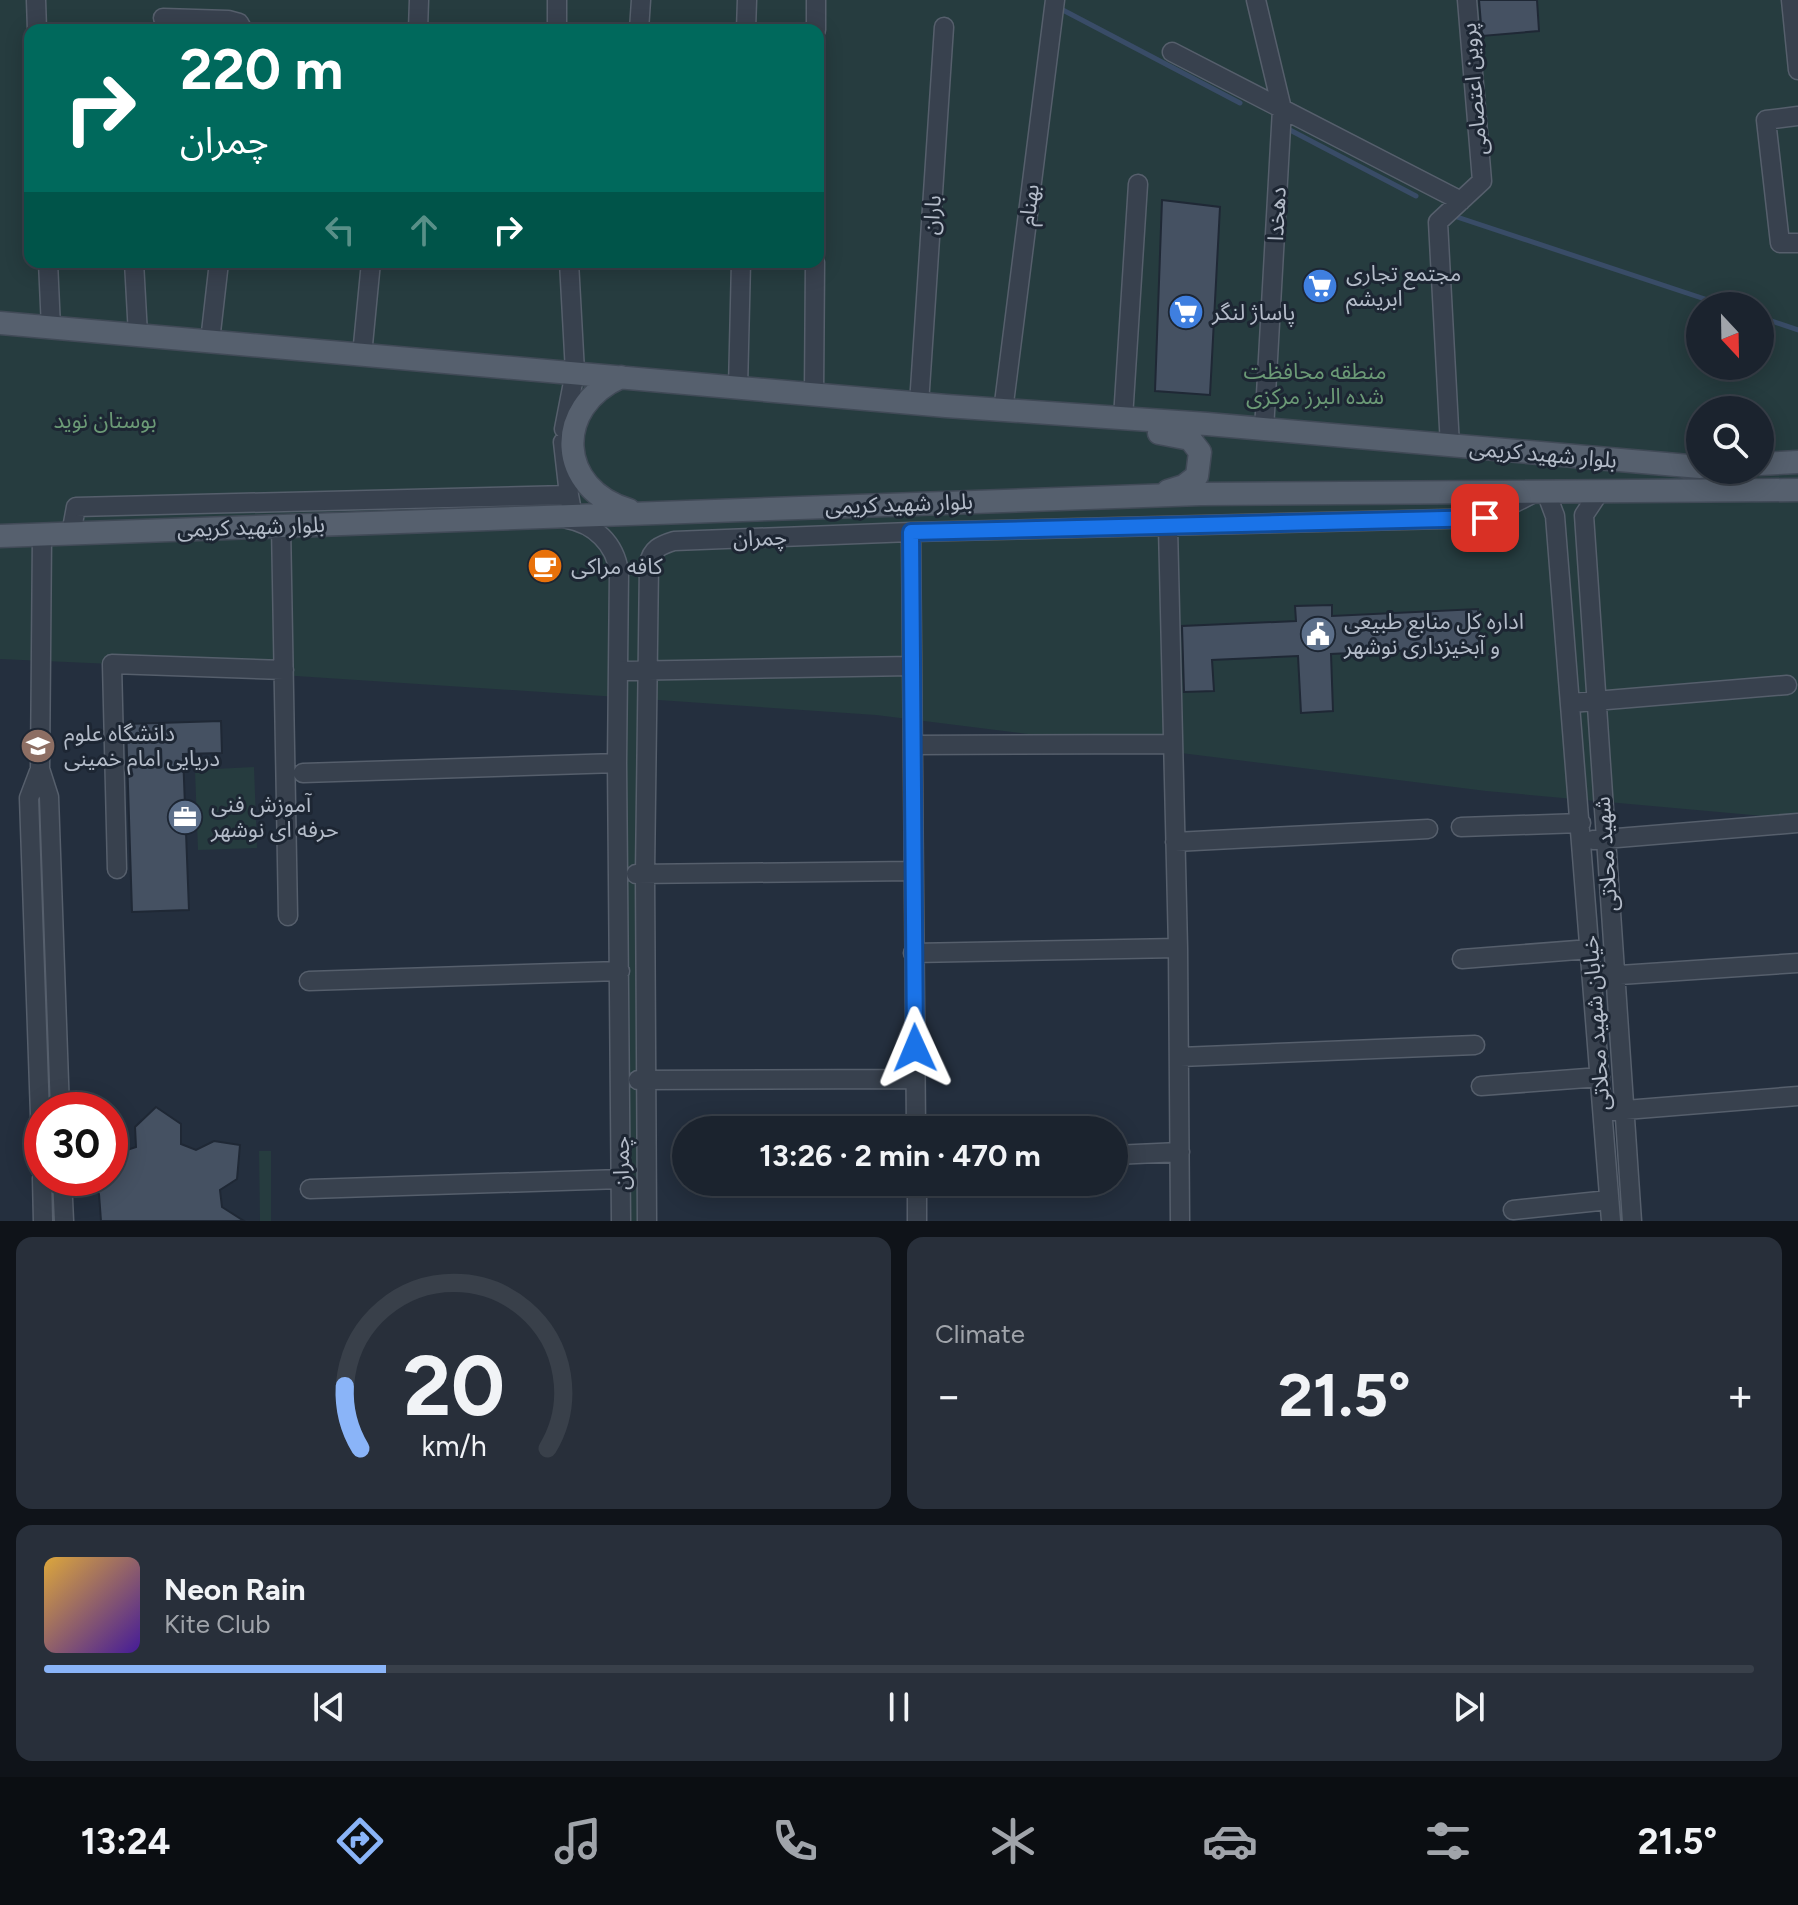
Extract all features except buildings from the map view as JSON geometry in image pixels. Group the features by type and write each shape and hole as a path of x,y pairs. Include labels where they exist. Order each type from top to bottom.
{"main road":[{"name":"بلوار شهید کریمی","path":"0,323 919,404 1123,418 1686,466"},
{"path":"621,377 601,386 585,402 575,422 574,455 588,486 605,501 649,513"},
{"path":"1080,416 1110,428 1190,439 1200,452 1197,476 1184,486 1156,495"},
{"path":"1774,463 1798,462"},
{"name":"بلوار شهید کریمی","path":"0,536 566,510 649,513 1156,495 1798,490"}],"street":[{"path":"36,0 37,24"},
{"path":"418,24 419,0"},
{"path":"557,0 557,24"},
{"path":"639,24 641,0"},
{"path":"746,24 747,0"},
{"path":"816,0 816,24"},
{"name":"بهنام","path":"1003,411 1055,0"},
{"name":"دهخدا","path":"1256,0 1282,109 1264,430"},
{"name":"پروین اعتصامی","path":"1450,446 1438,222 1482,181 1467,0"},
{"path":"1791,0 1798,70"},
{"path":"163,18 228,20 240,24"},
{"name":"باران","path":"919,404 944,27"},
{"path":"1172,52 1461,201"},
{"path":"1798,116 1766,120 1780,243 1798,243"},
{"path":"1123,418 1138,184"},
{"path":"48,268 51,328"},
{"path":"134,268 138,335"},
{"path":"210,341 218,268"},
{"path":"362,355 370,268"},
{"path":"71,534 76,507 566,510 564,435 575,372 569,268"},
{"path":"738,388 741,268"},
{"path":"814,394 815,268"},
{"name":"شهید محلاتی","path":"1600,491 1584,515 1632,1221"},
{"name":"چمران","path":"647,1221 646,670 649,564 650,556 660,546 674,541 911,532 1485,518 1541,492"},
{"name":"خیابان شهید محلاتی","path":"1541,492 1555,516 1611,1221"},
{"name":"چمران","path":"566,510 602,536 616,558 619,572 617,874 621,1221"},
{"path":"281,525 288,916"},
{"path":"1168,527 1180,1057 1180,1221"},
{"path":"911,532 916,1116"},
{"path":"42,535 40,769 49,797 59,1092"},
{"path":"1564,623 1591,622"},
{"path":"117,869 112,664 284,670"},
{"path":"618,671 912,666"},
{"path":"1571,703 1787,685"},
{"path":"913,745 1173,744"},
{"path":"303,773 617,763"},
{"path":"39,1092 29,798 40,769"},
{"path":"1461,827 1581,832 1606,838 1798,823"},
{"path":"1175,842 1428,829"},
{"path":"617,874 913,871"},
{"path":"913,953 1178,948"},
{"path":"1462,959 1590,949"},
{"path":"1592,977 1798,963"},
{"path":"309,981 620,971"},
{"path":"1180,1057 1475,1045"},
{"path":"1481,1086 1600,1077"},
{"path":"621,1080 915,1079"},
{"path":"1603,1111 1798,1096"},
{"path":"1128,1154 1180,1152"},
{"path":"310,1189 621,1179"},
{"path":"42,1196 43,1221"},
{"path":"63,1196 64,1221"},
{"path":"917,1196 917,1221"},
{"path":"1513,1210 1609,1200"}],"green space":[{"name":"منطقه محافظت شده البرز مرکزی","path":"0,0 1798,0 1798,819 1486,791 876,715 644,699 644,873 618,873 618,697 0,659"},
{"path":"254,767 257,848 198,850 195,770"},
{"path":"618,876 643,876 646,1078 622,1079"},
{"path":"646,1081 646,1221 622,1221 622,1082"},
{"path":"259,1151 271,1151 271,1221 260,1221"}],"waterway":[{"path":"1059,8 1240,103"},
{"path":"1288,129 1416,196"},
{"path":"1454,216 1686,293"},
{"path":"1774,322 1798,330"}],"place":[{"name":"مجتمع تجاری ابریشم","path":"1320,286"},
{"name":"پاساژ لنگر","path":"1186,312"},
{"name":"کافه مراکی","path":"545,566"},
{"name":"اداره كل منابع طبيعی و آبخيزداری نوشهر","path":"1318,634"},
{"name":"دانشگاه علوم دریایی امام خمینی","path":"38,746"},
{"name":"آموزش فنی حرفه ای نوشهر","path":"185,817"}],"route":[{"path":"915,1048 911,532 1485,518"}],"park label":[{"name":"بوستان نوید","path":"105,420"}]}
